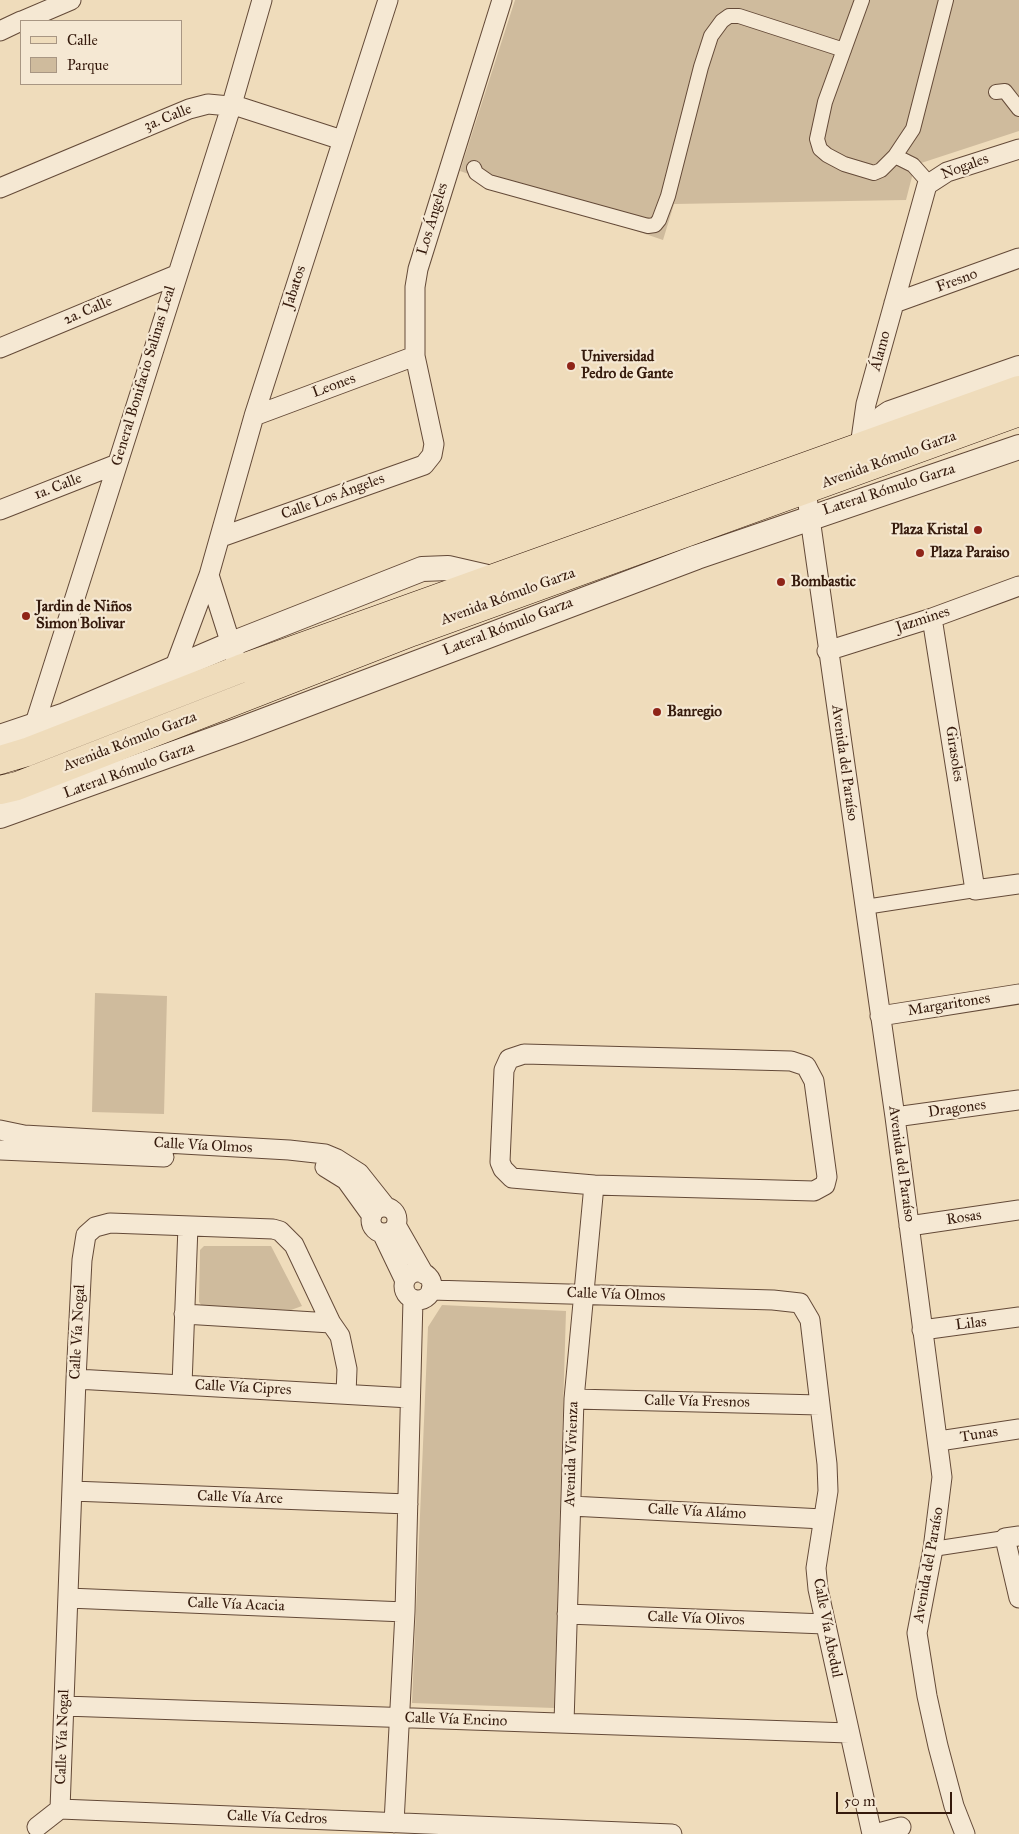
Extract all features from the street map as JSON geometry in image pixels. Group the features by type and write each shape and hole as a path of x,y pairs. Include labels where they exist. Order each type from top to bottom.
{"main road":[{"name":"Avenida Rómulo Garza","path":"0,760 30,740 166,698 235,657 496,579 862,445 1019,390"},
{"name":"Avenida Rómulo Garza","path":"0,790 16,786 412,632 1019,412"}],"street":[{"path":"24,20 71,0"},
{"name":"General Bonifacio Salinas Leal","path":"30,740 176,275 232,104 262,0"},
{"name":"Jabatos","path":"166,698 173,668 209,575 254,416 388,0"},
{"name":"Los Ángeles","path":"434,444 415,356 414,300 418,269 502,0"},
{"path":"862,0 817,128 816,139 820,148 844,164 874,173 881,170 895,156 913,129 946,0"},
{"path":"474,168 476,173 489,182 648,226 655,225 659,220 668,196 703,59 711,36 728,16 739,16 844,50"},
{"path":"0,31 20,22"},
{"path":"996,92 1005,91 1019,109"},
{"name":"3a. Calle","path":"0,188 189,108 208,104 232,104 342,140"},
{"name":"Nogales","path":"906,256 929,182 946,172 1019,149"},
{"path":"895,156 913,165 929,182"},
{"name":"Álamo","path":"862,445 862,420 906,256"},
{"name":"Fresno","path":"894,303 1019,258"},
{"name":"2a. Calle","path":"0,348 176,275"},
{"name":"Leones","path":"254,416 415,356"},
{"path":"862,445 881,421 890,414 1019,368"},
{"name":"Calle Los Ángeles","path":"221,537 424,465 432,455 434,444"},
{"name":"Lateral Rómulo Garza","path":"0,816 239,730 497,631 810,516 1019,447"},
{"name":"1a. Calle","path":"0,510 117,464"},
{"name":"Avenida del Paraíso","path":"806,490 827,651 895,1118 942,1477 933,1549 917,1633 927,1696 938,1746 954,1806 965,1834"},
{"path":"0,737 30,740 173,668 235,657 209,575"},
{"name":"Jazmines","path":"827,651 932,618 1019,586"},
{"name":"Girasoles","path":"932,618 975,890"},
{"path":"865,907 1019,884"},
{"name":"Margaritones","path":"880,1016 1019,994"},
{"path":"524,1054 791,1062 806,1066 811,1073 827,1177 825,1185 818,1190 594,1185 518,1180 512,1178 502,1169 500,1162 504,1070 509,1059 524,1054"},
{"name":"Dragones","path":"895,1118 1019,1100"},
{"name":"Calle Vía Olmos","path":"0,1130 24,1136 289,1150 325,1154 359,1173 379,1211"},
{"name":"Calle Vía Olmos","path":"0,1150 313,1163 341,1175 379,1211"},
{"name":"Avenida Vivienza","path":"564,1723 574,1399 582,1294 594,1185"},
{"name":"Rosas","path":"909,1226 1019,1210"},
{"path":"379,1211 374,1229 389,1229"},
{"name":"Calle Vía Nogal","path":"60,1809 76,1379 82,1260 86,1235 95,1227 110,1223 273,1229 280,1231 294,1245 331,1323 340,1336 345,1350 347,1369 346,1394"},
{"path":"182,1385 188,1226"},
{"path":"389,1229 405,1281 405,1292 413,1299 422,1299 428,1282"},
{"path":"389,1229 428,1282"},
{"path":"405,1281 413,1273 428,1282"},
{"name":"Calle Vía Olmos","path":"428,1282 582,1294 773,1300 800,1303"},
{"path":"394,1823 405,1612 413,1299"},
{"name":"Calle Vía Abedul","path":"800,1303 810,1320 828,1491 816,1568 825,1624 848,1733 874,1834"},
{"path":"184,1314 331,1323"},
{"name":"Lilas","path":"922,1330 1019,1318"},
{"name":"Calle Vía Cipres","path":"76,1379 410,1398"},
{"name":"Calle Vía Fresnos","path":"574,1399 820,1405"},
{"name":"Tunas","path":"938,1441 1019,1429"},
{"name":"Calle Vía Arce","path":"72,1491 408,1504"},
{"name":"Calle Vía Alámo","path":"570,1506 823,1519"},
{"path":"933,1549 1012,1537 1019,1598"},
{"name":"Calle Vía Acacia","path":"68,1598 405,1612"},
{"name":"Calle Vía Olivos","path":"568,1614 825,1624"},
{"name":"Calle Vía Encino","path":"64,1706 848,1733"},
{"path":"38,1827 60,1809"},
{"name":"Calle Vía Cedros","path":"60,1809 672,1834"},
{"path":"874,1834 901,1827"}],"green space":[{"path":"515,0 1019,0 1019,131 915,165 906,200 674,204 663,240 460,171"},
{"path":"95,993 167,996 164,1114 92,1112"},
{"path":"204,1246 271,1246 302,1306 291,1310 203,1307 199,1302 200,1250"},
{"path":"442,1305 566,1311 554,1708 412,1703 428,1327"}],"place":[{"name":"Universidad Pedro de Gante","path":"571,366"},
{"name":"Plaza Kristal","path":"978,530"},
{"name":"Plaza Paraiso","path":"920,553"},
{"name":"Bombastic","path":"781,582"},
{"name":"Jardin de Niños Simon Bolivar","path":"26,616"},
{"name":"Banregio","path":"657,712"}]}
